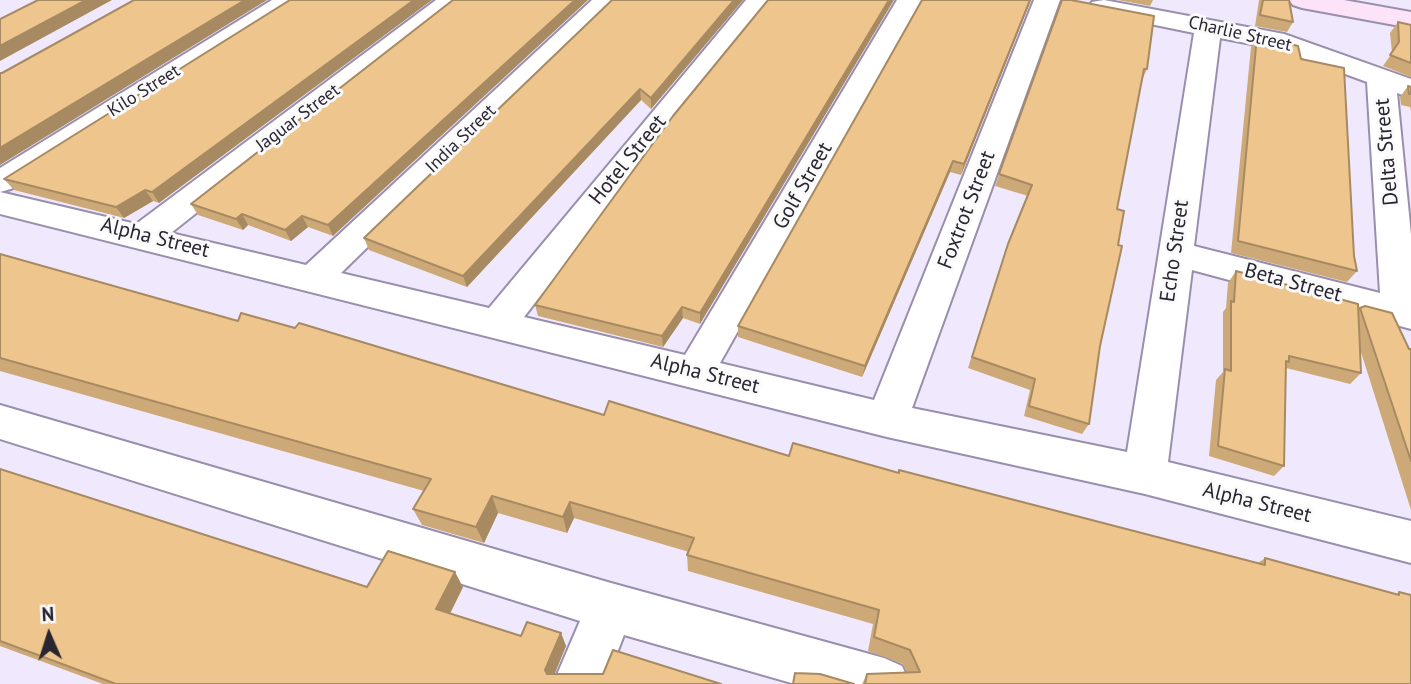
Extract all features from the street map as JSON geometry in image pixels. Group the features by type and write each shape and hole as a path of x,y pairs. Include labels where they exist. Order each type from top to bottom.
{"street":[{"name":"Kilo Street","path":"0,182 289,0"},
{"name":"Jaguar Street","path":"144,236 452,0"},
{"name":"India Street","path":"315,277 607,0"},
{"name":"Hotel Street","path":"498,323 708,60 761,0"},
{"name":"Golf Street","path":"696,371 910,0"},
{"name":"Foxtrot Street","path":"887,420 1047,0"},
{"name":"Charlie Street","path":"1064,0 1284,42 1411,89"},
{"path":"1303,0 1411,20"},
{"name":"Echo Street","path":"1145,475 1174,253 1208,26"},
{"name":"Delta Street","path":"1381,77 1406,313"},
{"name":"Alpha Street","path":"0,203 315,277 887,420 1145,475 1411,542"},
{"name":"Beta Street","path":"1174,253 1406,313"},
{"path":"0,422 611,607 884,684"},
{"path":"579,684 611,607"}],"building":[{"path":"38,0 86,0 0,46 0,19"},
{"path":"134,0 245,0 0,148 0,73"},
{"path":"290,0 414,0 152,192 145,190 116,207 4,179"},
{"path":"453,0 575,0 328,225 302,216 285,230 242,214 236,219 191,204"},
{"path":"612,0 734,0 651,98 640,89 463,276 364,238"},
{"path":"768,0 889,0 700,313 682,307 662,336 535,305 673,116"},
{"path":"922,0 1030,0 964,164 953,161 865,366 738,326"},
{"path":"1062,0 1154,16 1147,69 1144,69 1117,209 1124,211 1118,245 1122,246 1100,346 1089,424 1029,406 1035,379 972,357 1008,244 1032,185 999,174"},
{"path":"1263,0 1289,0 1293,22 1260,15"},
{"path":"1398,22 1411,25 1411,63 1390,55 1399,42"},
{"path":"1257,36 1298,46 1301,59 1344,68 1357,271 1238,241"},
{"path":"0,254 238,321 241,313 295,328 299,323 604,415 609,401 789,456 793,443 899,473 899,470 1265,565 1265,558 1399,595 1399,592 1411,595 1411,684 865,684 867,674 920,672 910,650 874,637 879,610 687,555 694,538 570,502 563,517 492,496 476,527 413,509 431,479 0,358"},
{"path":"1236,271 1358,304 1361,373 1289,356 1289,362 1286,361 1284,466 1218,446 1225,369 1231,371 1231,301 1234,302"},
{"path":"1365,306 1392,313 1411,349 1411,461 1360,308"},
{"path":"0,469 367,587 388,551 455,572 436,609 521,636 527,622 561,633 545,670 547,674 603,674 613,650 721,684 116,684 0,641"},
{"path":"795,673 820,674 854,684 793,684"}]}
